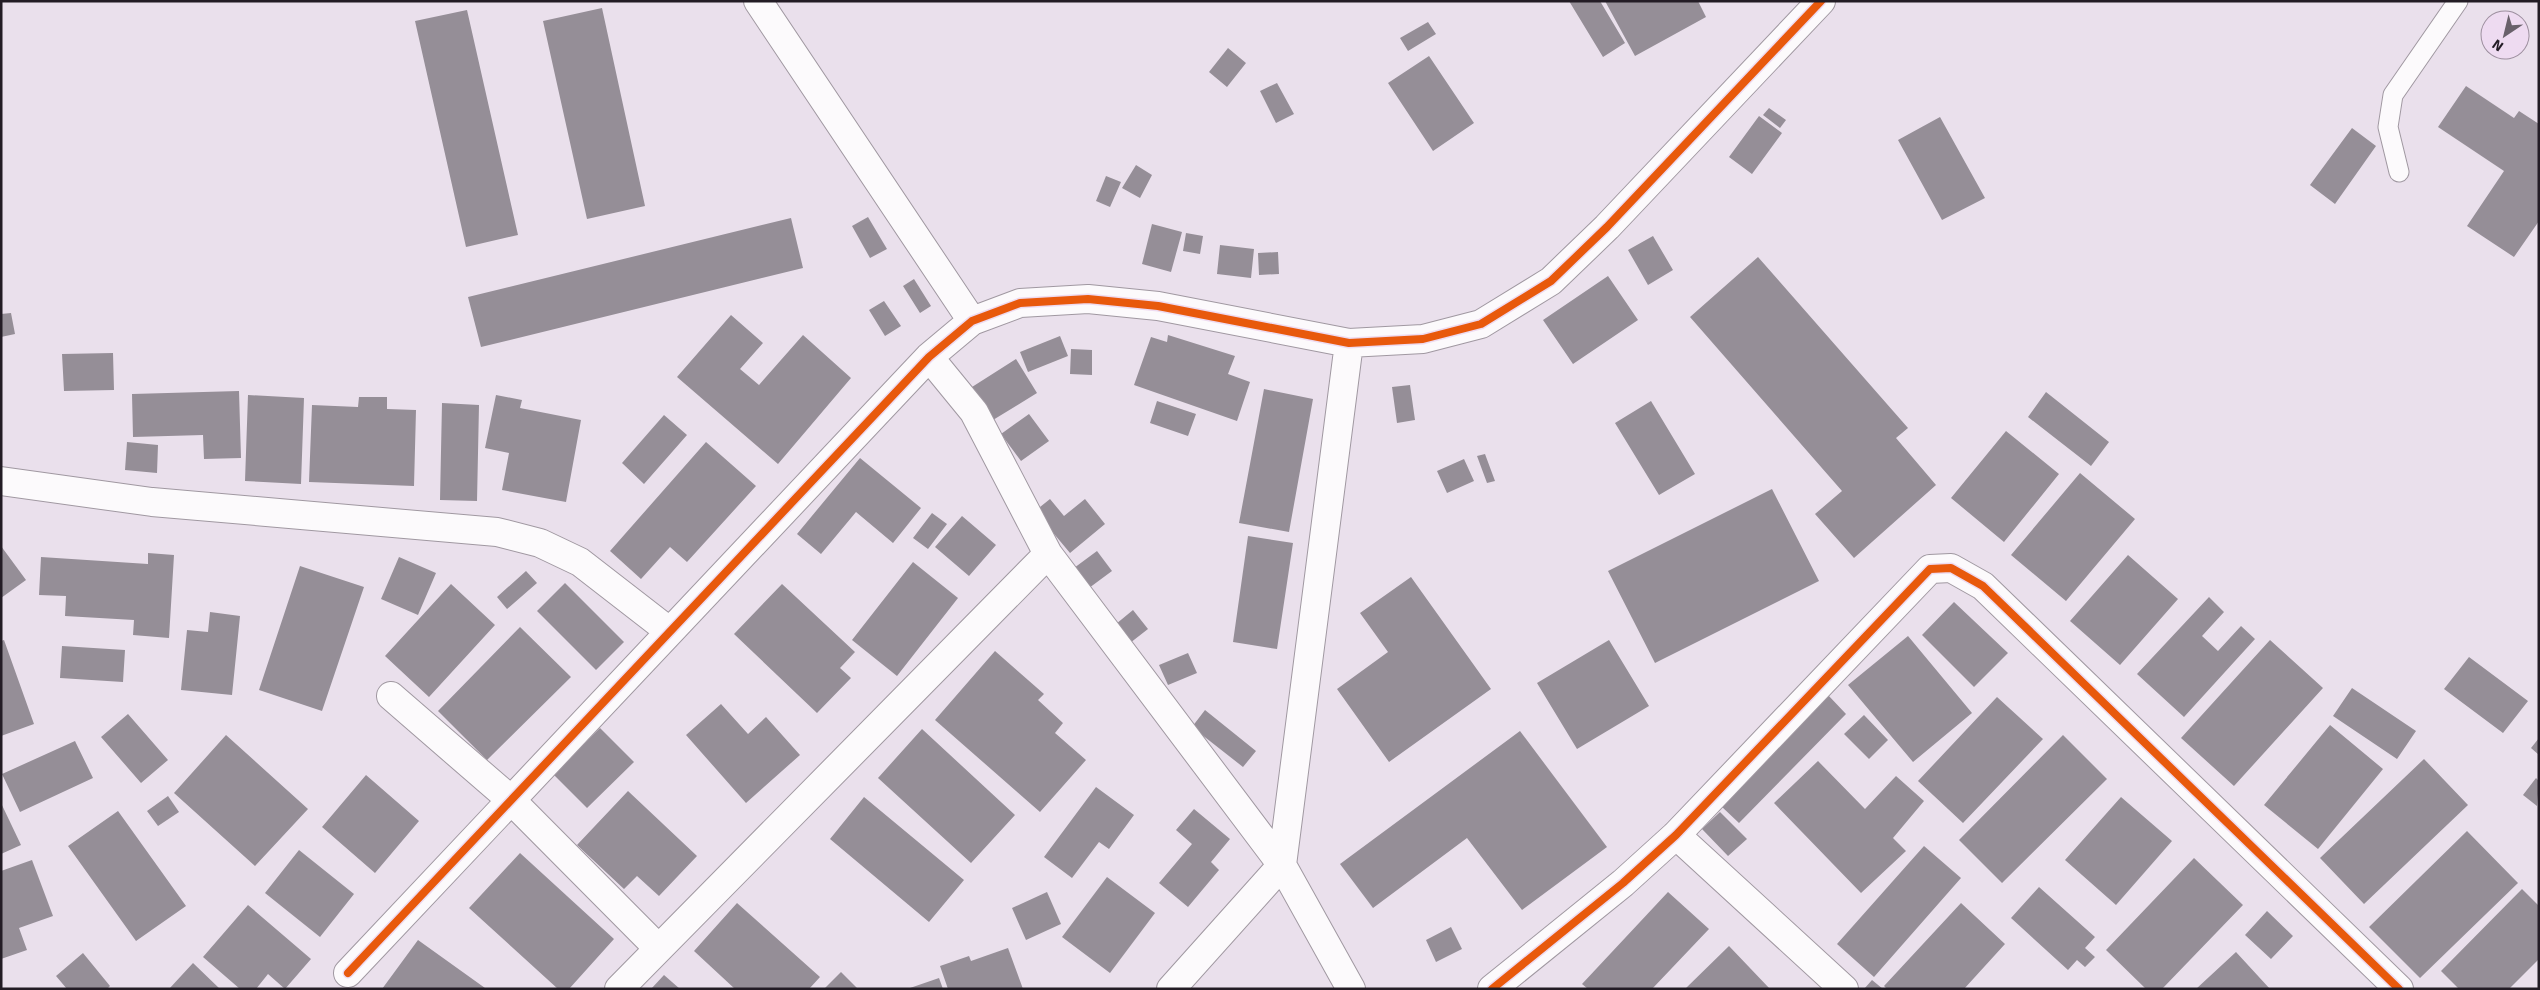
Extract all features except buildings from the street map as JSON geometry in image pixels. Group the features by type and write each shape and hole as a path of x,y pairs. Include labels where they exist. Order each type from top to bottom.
{"street":[{"path":"758,1 972,321"},
{"path":"348,973 669,631 929,358 972,321 1020,303 1088,299 1158,306 1348,343 1423,339 1481,324 1551,281 1607,227 1821,1"},
{"path":"1171,989 1282,865 1348,343"},
{"path":"929,358 974,412 1048,554 1282,865 1351,989"},
{"path":"1,481 152,502 497,532 540,543 580,562 669,631"},
{"path":"619,989 1048,554"},
{"path":"1492,989 1623,884 1676,835 1930,568 1951,568 1982,586 2399,989"},
{"path":"391,696 511,800 658,948"},
{"path":"1676,835 1844,989"}],"lane":[{"path":"2399,172 2388,127 2393,95 2458,1"}],"cycle path":[{"path":"348,973 929,357 972,321 1020,303 1088,299 1158,306 1349,343 1423,339 1481,324 1551,281 1607,227 1821,1"},
{"path":"1492,989 1623,883 1676,835 1930,569 1951,568 1983,586 2399,989"}]}
